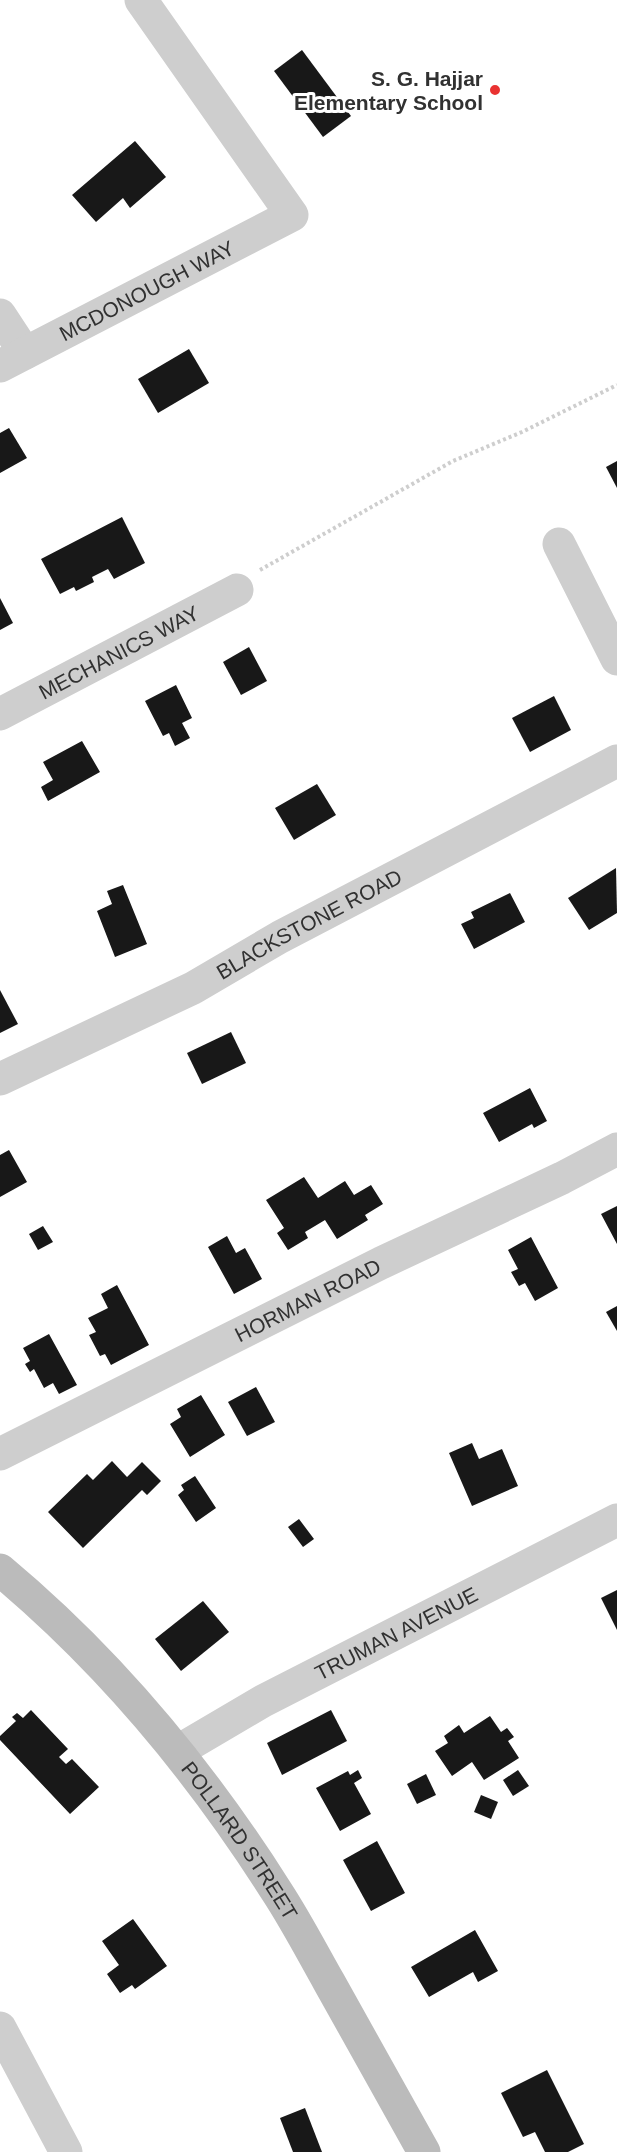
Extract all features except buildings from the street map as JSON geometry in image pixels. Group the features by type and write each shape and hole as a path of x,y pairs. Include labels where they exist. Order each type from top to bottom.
{"street":[{"name":"MCDONOUGH WAY","path":"13,359 292,215 141,0"},
{"path":"0,315 13,359"},
{"path":"559,544 617,659"},
{"name":"MECHANICS WAY","path":"0,714 237,590"},
{"name":"BLACKSTONE ROAD","path":"0,1079 192,988 280,937 617,761"},
{"name":"HORMAN ROAD","path":"0,1454 370,1268 562,1178 617,1149"},
{"name":"TRUMAN AVENUE","path":"178,1751 300,1682 617,1520"},
{"name":"POLLARD STREET","path":"0,1570 48,1613 133,1700 178,1751 220,1807 279,1894 424,2152"},
{"path":"0,2028 66,2152"}],"path":[{"path":"237,590 253,574 443,466 522,432 617,385"}],"place":[{"name":"S. G. Hajjar Elementary School","path":"495,90"}]}
